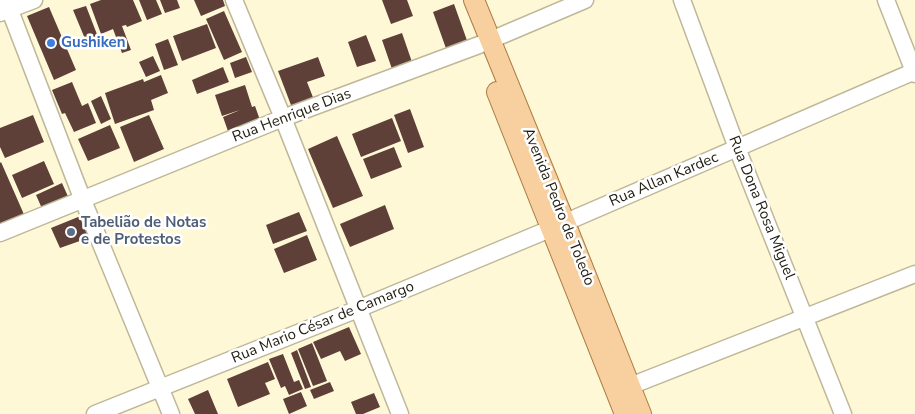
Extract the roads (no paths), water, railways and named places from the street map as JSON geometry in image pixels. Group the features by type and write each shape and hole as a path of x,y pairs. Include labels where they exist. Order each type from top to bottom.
{"main road":[{"name":"Avenida Pedro de Toledo","path":"460,0 484,43 623,389 641,414"},
{"name":"Avenida Pedro de Toledo","path":"474,0 484,43"},
{"name":"Avenida Pedro de Toledo","path":"623,389 624,414"}],"street":[{"path":"34,0 5,8 171,414"},
{"path":"234,0 283,118 400,414"},
{"name":"Rua Henrique Dias","path":"0,233 82,198 283,118 484,43 585,0"},
{"name":"Rua Dona Rosa Miguel","path":"682,0 737,148 843,414"},
{"path":"886,0 915,72"},
{"name":"Rua Allan Kardec","path":"558,226 915,72"},
{"name":"Rua Mario César de Camargo","path":"95,414 358,309 558,226"},
{"path":"623,389 915,274"}],"place":[{"name":"Gushiken","path":"51,43"},
{"name":"Tabelião de Notas e de Protestos","path":"71,232"}]}
